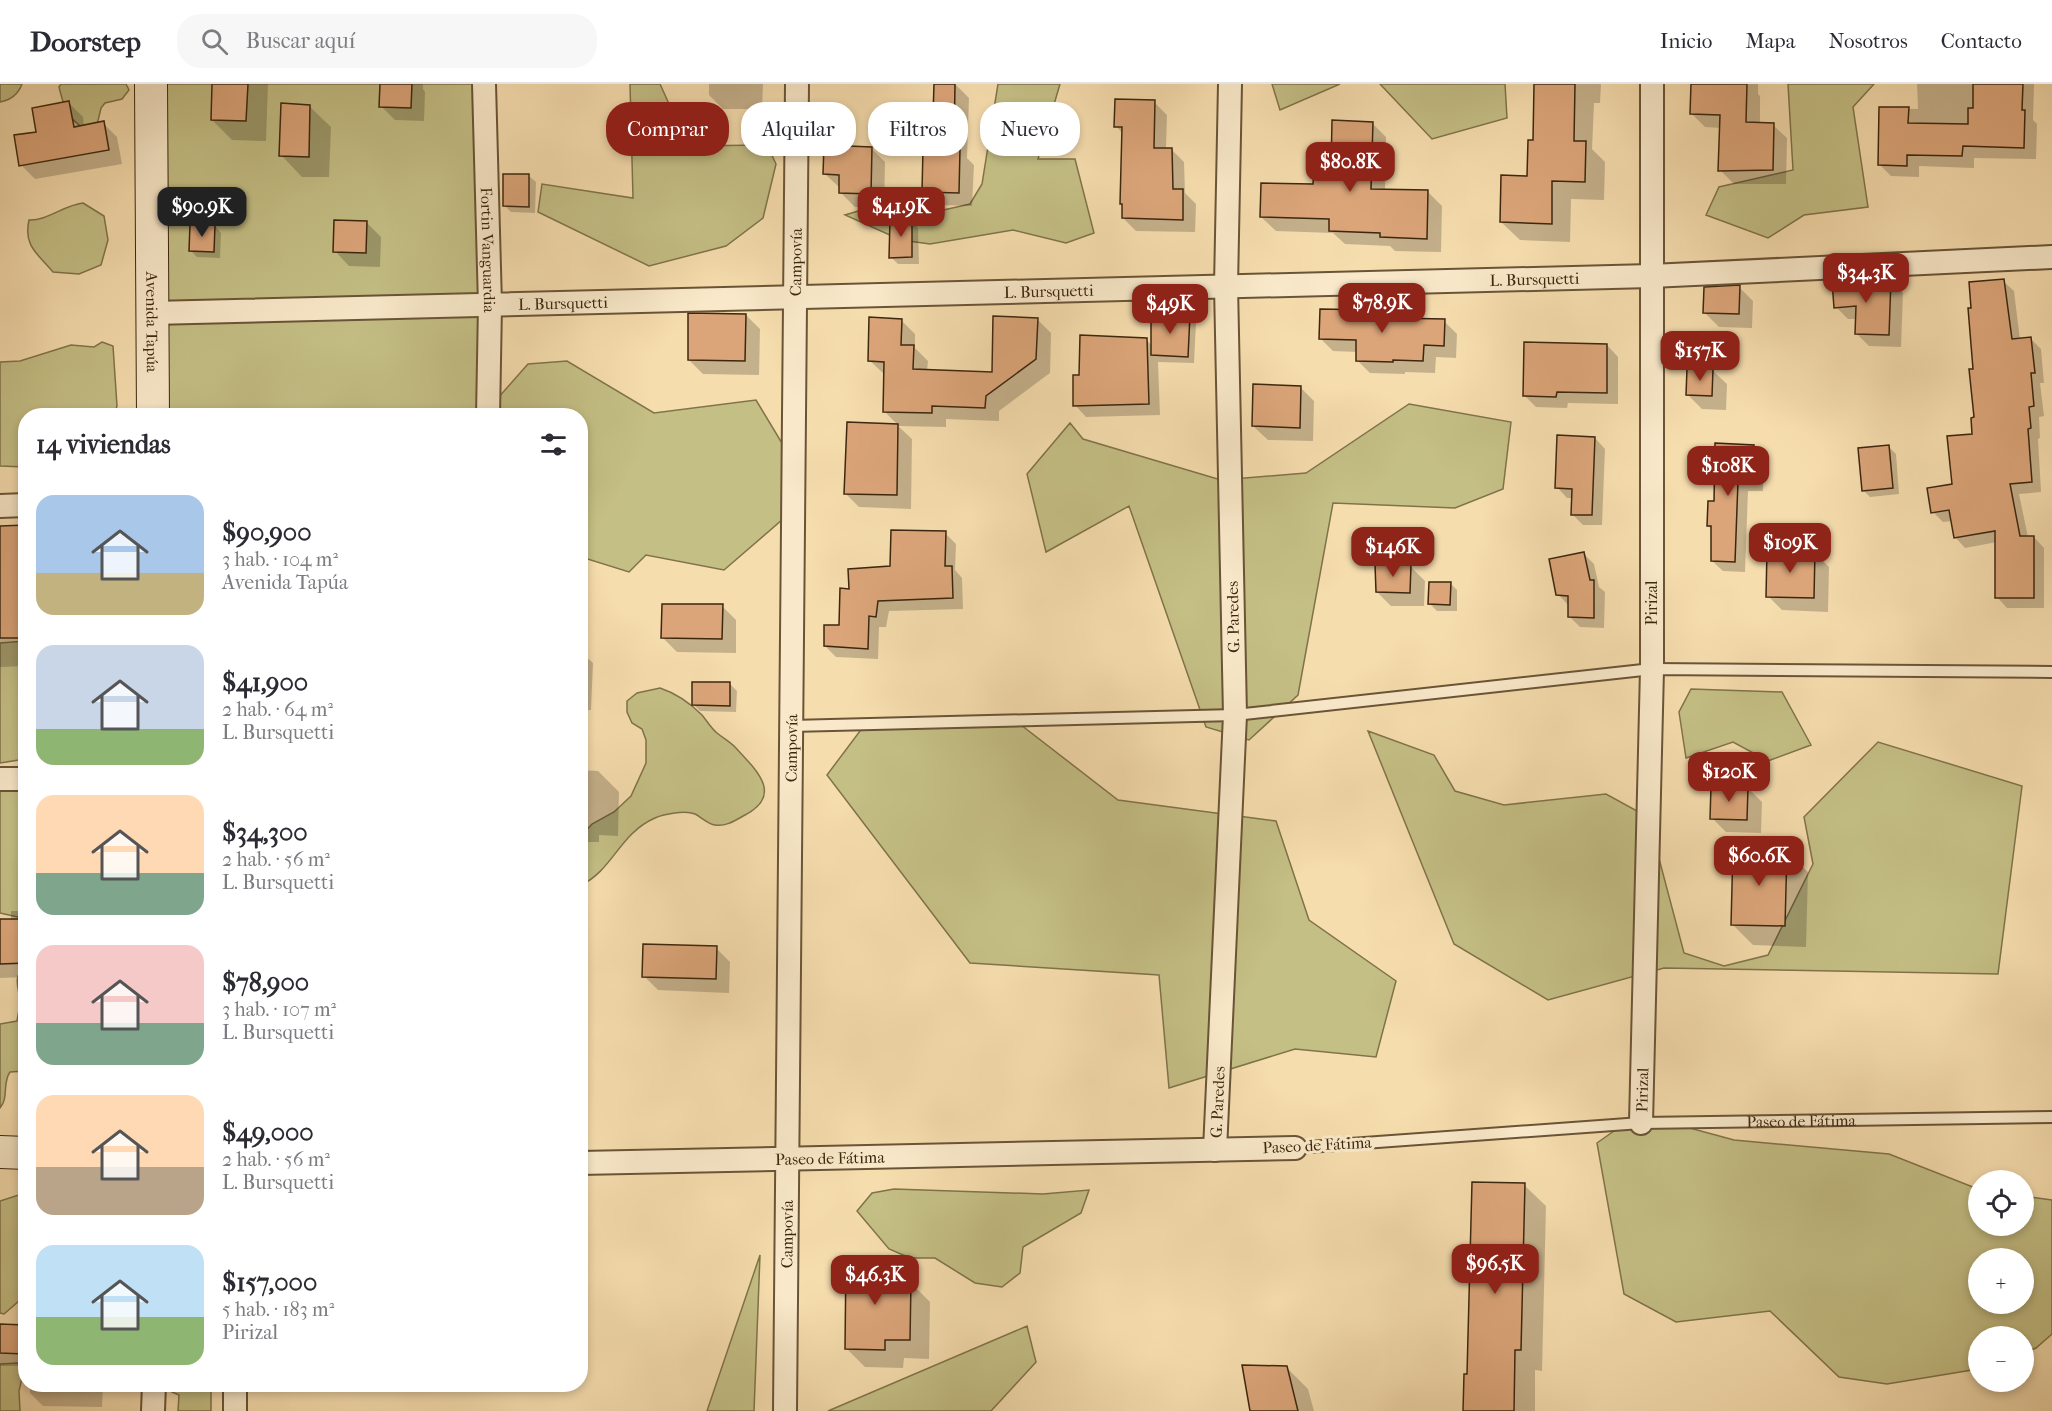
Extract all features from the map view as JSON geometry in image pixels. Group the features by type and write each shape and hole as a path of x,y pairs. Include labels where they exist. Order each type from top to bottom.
{"street":[{"name":"Avenida Tapúa","path":"151,84 153,408"},
{"name":"Fortin Vanguardia","path":"484,84 490,305 488,408"},
{"name":"Campovía","path":"784,1411 797,84"},
{"name":"G. Paredes","path":"1215,1150 1235,715 1226,286 1230,84"},
{"name":"Pirizal","path":"1641,1123 1652,669 1652,84"},
{"name":"L. Bursquetti","path":"152,313 1651,276 2052,256"},
{"path":"0,506 18,505"},
{"path":"0,779 18,779"},
{"name":"Paseo de Fátima","path":"588,1163 1295,1148"},
{"path":"0,1152 18,1153"},
{"path":"153,1411 154,1392"},
{"path":"235,1392 235,1411"}],"lane":[{"path":"791,726 1235,715 1652,669 2052,672"},
{"name":"Paseo de Fátima","path":"1295,1148 1641,1123 2052,1117"}],"shaded area":[{"path":"0,84 22,84 14,96 0,102"},
{"path":"61,84 126,84 129,90 122,99 105,103 101,108 97,125 88,132 68,113 59,87"},
{"path":"163,84 484,84 489,408 153,408 152,313 163,305"},
{"path":"630,84 660,84 668,102 630,102"},
{"path":"998,84 1060,84 1055,102 995,102"},
{"path":"1272,84 1340,84 1280,110"},
{"path":"1380,84 1505,84 1507,118 1432,139"},
{"path":"1788,84 1874,84 1853,107 1868,207 1804,215 1768,238 1706,215 1719,187 1793,170"},
{"path":"729,145 741,145 741,156 772,156 776,164 763,218 726,246 649,266 538,212 542,184 633,198 632,156 729,156"},
{"path":"986,156 1075,159 1094,233 1066,243 1013,230 930,244 901,240 845,215 885,203 930,213 970,204 982,184"},
{"path":"83,203 104,216 108,240 101,265 79,274 53,272 30,243 29,220 36,220"},
{"path":"102,342 113,346 116,408 18,408 18,467 0,466 0,362 20,361 71,345 94,347"},
{"path":"567,361 654,413 756,400 794,463 798,506 724,570 646,555 629,572 588,559 588,408 489,408 528,364"},
{"path":"1409,404 1511,422 1503,489 1455,508 1333,503 1298,695 1249,740 1206,727 1129,506 1046,552 1027,474 1070,423 1083,439 1221,480 1306,473"},
{"path":"18,642 18,760 0,763 0,643"},
{"path":"660,688 693,707 715,731 735,747 757,772 762,781 763,798 757,807 731,823 723,825 712,824 695,814 686,812 655,818 633,833 601,871 588,881 588,828 614,812 631,796 646,763 646,740 642,729 632,723 627,712 627,701 637,693"},
{"path":"1691,689 1782,692 1811,745 1768,761 1733,742 1686,758 1679,712"},
{"path":"1012,718 1118,800 1276,821 1309,920 1396,981 1376,1057 1295,1049 1169,1088 1159,975 970,963 827,775 866,723"},
{"path":"1368,731 1434,755 1455,791 1504,805 1606,794 1648,817 1684,953 1724,966 1768,955 1813,864 1804,817 1878,742 2022,786 1998,974 1664,968 1548,1000 1454,944"},
{"path":"18,785 18,917 0,913 0,789"},
{"path":"18,1014 18,1071 10,1072 8,1076 3,1104 0,1108 0,1024 17,1021"},
{"path":"1638,1114 1734,1140 1889,1154 1968,1185 1968,1236 2034,1236 2034,1197 2052,1200 2052,1334 2034,1349 2034,1326 1968,1326 1968,1371 1887,1384 1839,1377 1770,1311 1676,1322 1624,1294 1597,1143"},
{"path":"894,1189 1043,1194 1089,1190 1081,1213 1023,1247 1020,1273 1002,1287 975,1283 935,1258 910,1258 889,1249 857,1211 872,1193"},
{"path":"18,1195 18,1302 4,1314 0,1313 0,1201"},
{"path":"760,1255 754,1411 707,1411"},
{"path":"1027,1326 1036,1362 991,1411 828,1411"},
{"path":"18,1363 20,1411 0,1411 0,1364"},
{"path":"172,1392 211,1392 211,1411 178,1411 179,1395"}],"building":[{"path":"212,84 248,84 246,121 211,120"},
{"path":"380,84 412,84 411,108 379,107"},
{"path":"934,84 955,84 955,102 933,102"},
{"path":"1534,84 1575,84 1574,141 1586,141 1585,182 1552,181 1552,224 1500,222 1501,175 1527,176 1528,140 1533,140"},
{"path":"1691,84 1747,84 1746,122 1774,123 1773,170 1718,171 1720,115 1690,114"},
{"path":"1973,84 2023,84 2024,148 1963,146 1962,156 1907,155 1907,166 1878,165 1879,107 1909,107 1908,123 1968,124 1968,108 1973,108"},
{"path":"1115,99 1155,100 1154,148 1172,148 1173,189 1183,189 1183,220 1122,218 1122,204 1120,204 1122,127 1114,127"},
{"path":"69,101 74,127 104,121 109,150 19,166 14,135 36,132 32,108"},
{"path":"281,103 310,105 309,157 279,156"},
{"path":"1332,120 1373,122 1371,189 1428,190 1427,239 1380,237 1380,233 1329,231 1329,219 1260,217 1261,183 1313,184 1314,170 1331,170"},
{"path":"856,146 868,147 868,156 872,156 871,194 839,193 839,175 823,174 824,156 856,156"},
{"path":"923,156 960,156 959,193 922,192"},
{"path":"503,174 529,174 529,207 503,206"},
{"path":"890,219 912,219 912,257 889,258"},
{"path":"334,220 367,221 366,253 333,252"},
{"path":"190,224 215,225 214,252 189,251"},
{"path":"1891,279 1889,335 1855,334 1856,306 1834,308 1832,281"},
{"path":"2004,279 2012,339 2031,337 2035,373 2031,373 2034,406 2029,407 2031,428 2028,429 2032,482 2010,484 2020,536 2034,536 2034,598 1995,598 1995,531 1954,538 1949,510 1931,513 1927,488 1952,484 1947,436 1972,434 1971,418 1974,417 1969,369 1973,369 1968,308 1971,308 1969,282"},
{"path":"1740,285 1739,314 1703,313 1704,287"},
{"path":"1320,309 1371,310 1371,312 1394,313 1394,318 1445,319 1444,346 1424,345 1423,361 1356,361 1356,340 1319,339"},
{"path":"688,313 746,314 745,361 688,360"},
{"path":"1151,314 1190,315 1188,357 1151,355"},
{"path":"993,316 1038,318 1036,359 986,396 985,408 932,406 932,413 883,412 884,362 868,361 869,317 902,319 901,345 914,345 913,369 992,372"},
{"path":"1080,335 1147,338 1149,404 1073,406 1073,375 1079,375"},
{"path":"1524,342 1607,344 1607,393 1557,392 1556,397 1523,396"},
{"path":"1687,368 1713,369 1712,396 1686,395"},
{"path":"1253,384 1301,386 1300,428 1252,426"},
{"path":"847,422 898,424 897,495 844,494"},
{"path":"1557,435 1595,437 1592,515 1571,515 1572,489 1555,488"},
{"path":"1715,443 1754,445 1753,482 1738,481 1735,562 1711,561 1711,526 1707,526 1708,501 1714,501"},
{"path":"1889,445 1893,488 1862,491 1858,448"},
{"path":"18,525 18,638 0,638 0,526"},
{"path":"891,530 946,531 945,566 952,566 953,598 878,601 876,617 869,616 868,649 824,646 824,625 839,625 840,588 849,589 848,569 890,566"},
{"path":"1767,550 1815,551 1814,598 1766,597"},
{"path":"1584,552 1590,580 1594,580 1594,618 1568,617 1568,596 1556,595 1549,559"},
{"path":"1375,564 1411,565 1410,593 1376,592"},
{"path":"1429,582 1451,582 1450,605 1428,604"},
{"path":"662,604 723,604 722,639 661,638"},
{"path":"692,682 730,682 730,706 692,705"},
{"path":"1711,786 1748,787 1747,820 1710,819"},
{"path":"1733,848 1787,850 1785,926 1731,925"},
{"path":"0,919 18,919 18,963 0,964"},
{"path":"643,944 717,946 716,979 642,977"},
{"path":"1472,1182 1525,1183 1521,1350 1515,1350 1514,1411 1463,1411 1464,1374 1467,1374"},
{"path":"846,1258 886,1259 886,1281 911,1281 910,1340 885,1340 885,1350 845,1349"},
{"path":"0,1324 18,1325 18,1354 0,1353"},
{"path":"1242,1365 1287,1366 1298,1411 1250,1411"}]}
